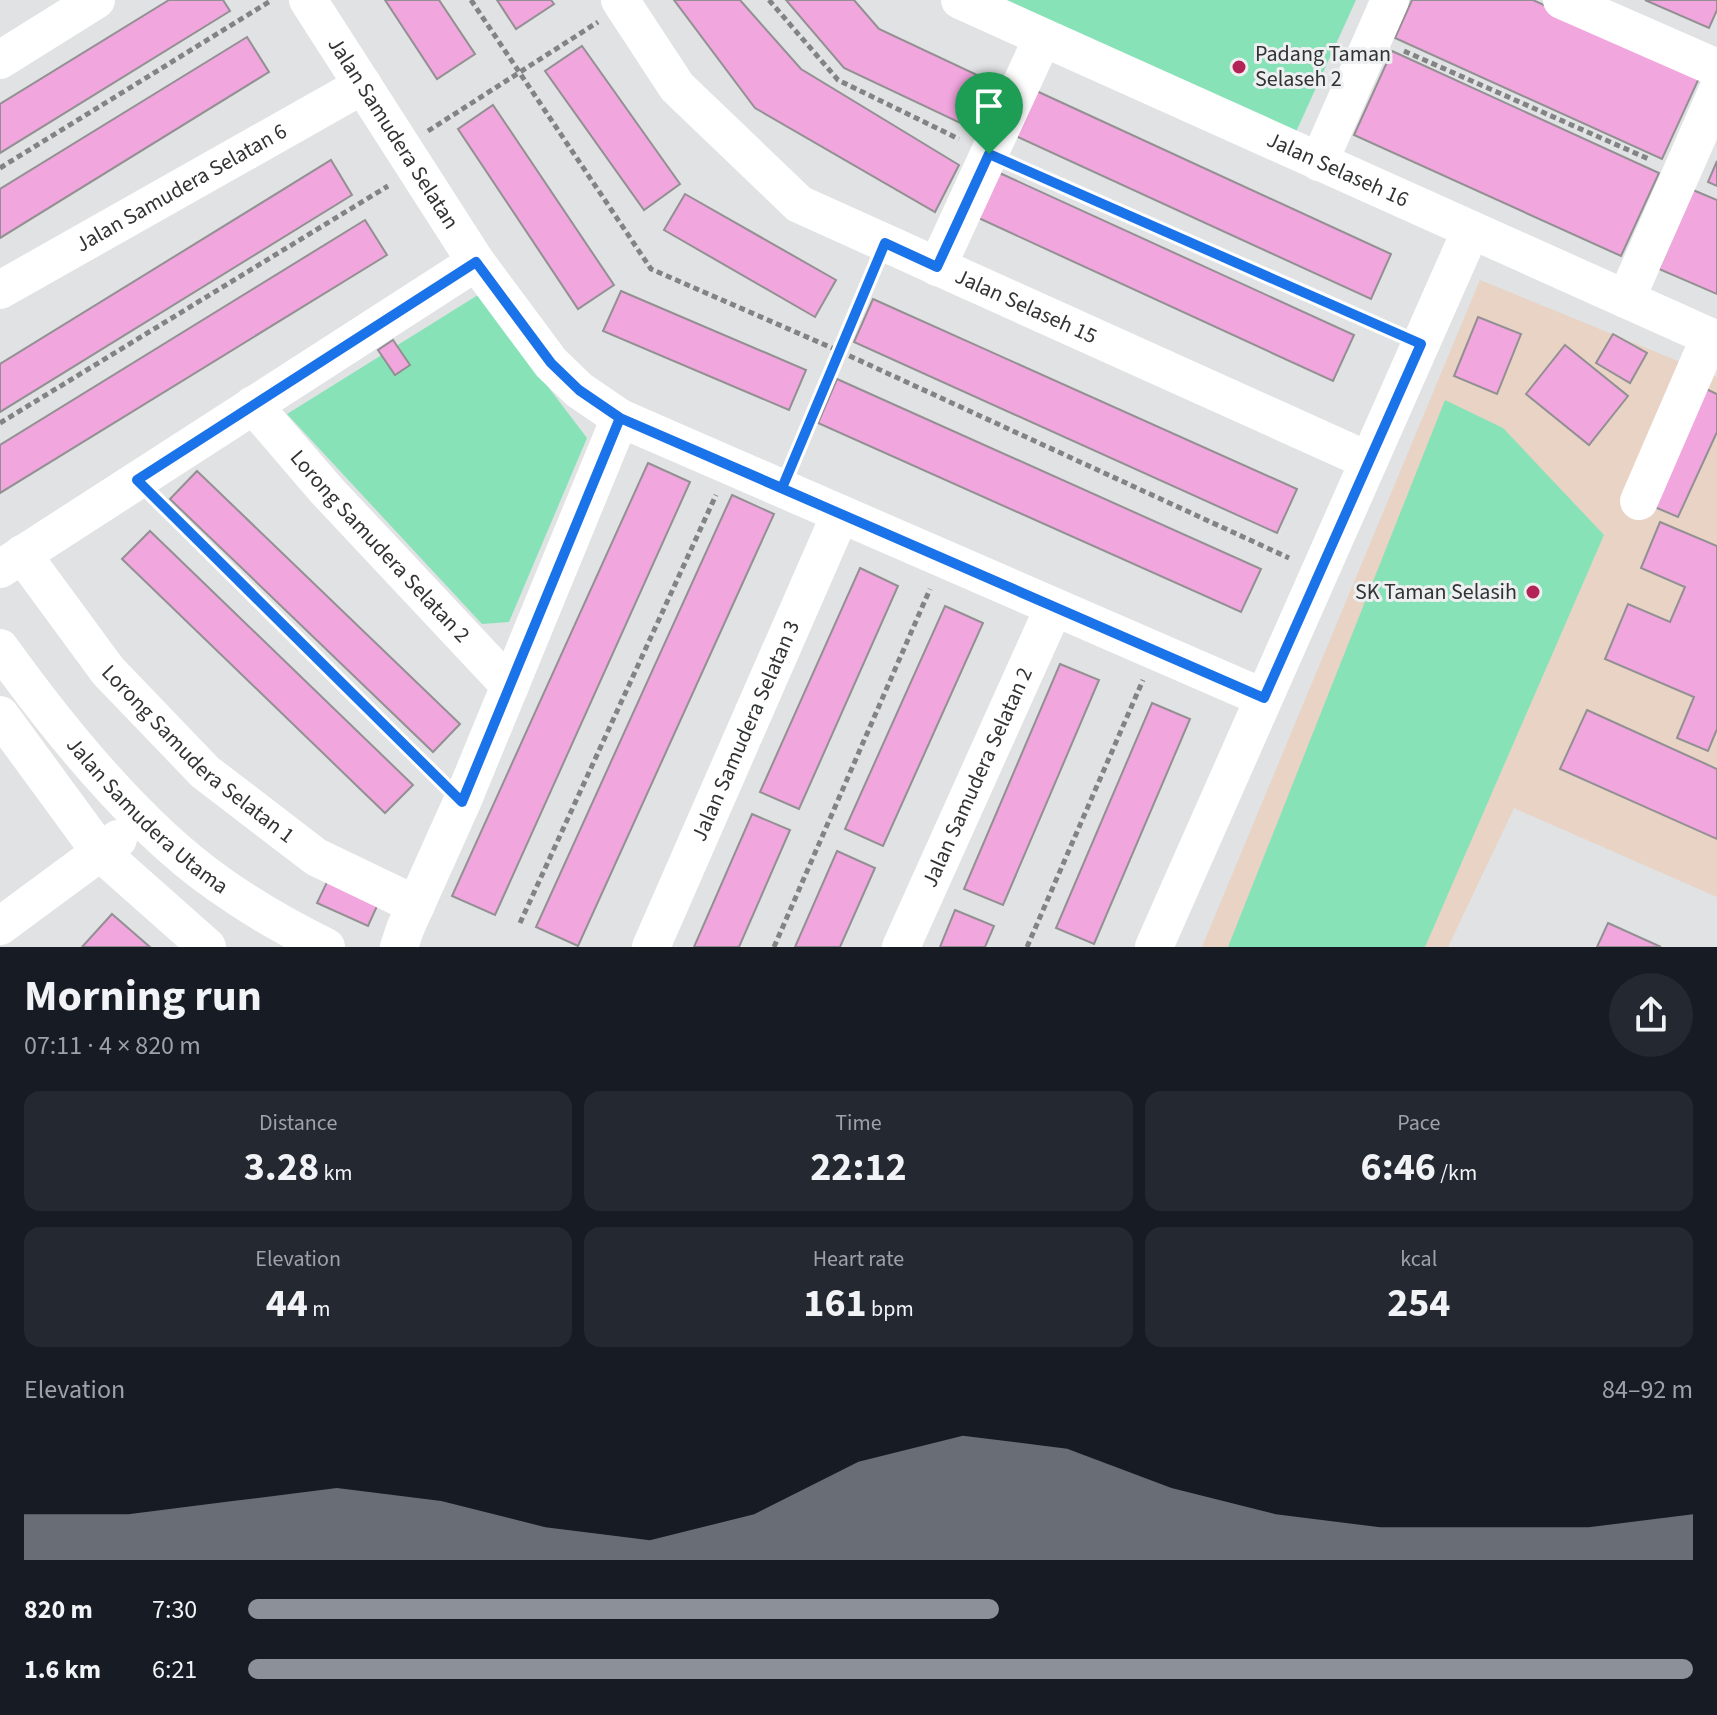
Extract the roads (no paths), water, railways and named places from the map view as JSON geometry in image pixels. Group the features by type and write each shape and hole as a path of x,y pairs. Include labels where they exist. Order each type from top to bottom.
{"street":[{"path":"0,60 96,0"},
{"name":"Jalan Samudera Selatan","path":"308,0 476,262 551,363 579,390 620,418 1264,698"},
{"name":"Jalan Selaseh 16","path":"960,0 1714,338"},
{"path":"1319,162 1390,0"},
{"path":"1562,0 1717,68"},
{"name":"Jalan Selaseh 15","path":"625,2 677,87 799,204 1369,461"},
{"path":"937,267 1042,39"},
{"name":"Jalan Samudera Selatan 6","path":"0,290 363,85"},
{"path":"1626,299 1717,92"},
{"path":"1154,947 1471,230"},
{"path":"11,562 476,262"},
{"path":"1639,501 1714,338"},
{"name":"Lorong Samudera Selatan 2","path":"253,405 327,491 510,686"},
{"path":"399,947 620,418"},
{"name":"Jalan Samudera Selatan 3","path":"651,947 840,515"},
{"name":"Lorong Samudera Selatan 1","path":"11,562 108,671 205,772 316,857 416,905"},
{"name":"Jalan Samudera Selatan 2","path":"901,947 1054,607"},
{"name":"Jalan Samudera Utama","path":"0,648 41,705 142,819 218,884 284,926 326,947"},
{"path":"0,715 101,853 207,947"},
{"path":"0,926 101,853 142,819"}],"place":[{"name":"Padang Taman Selaseh 2","path":"1239,67"},
{"name":"SK Taman Selasih","path":"1533,592"}]}
